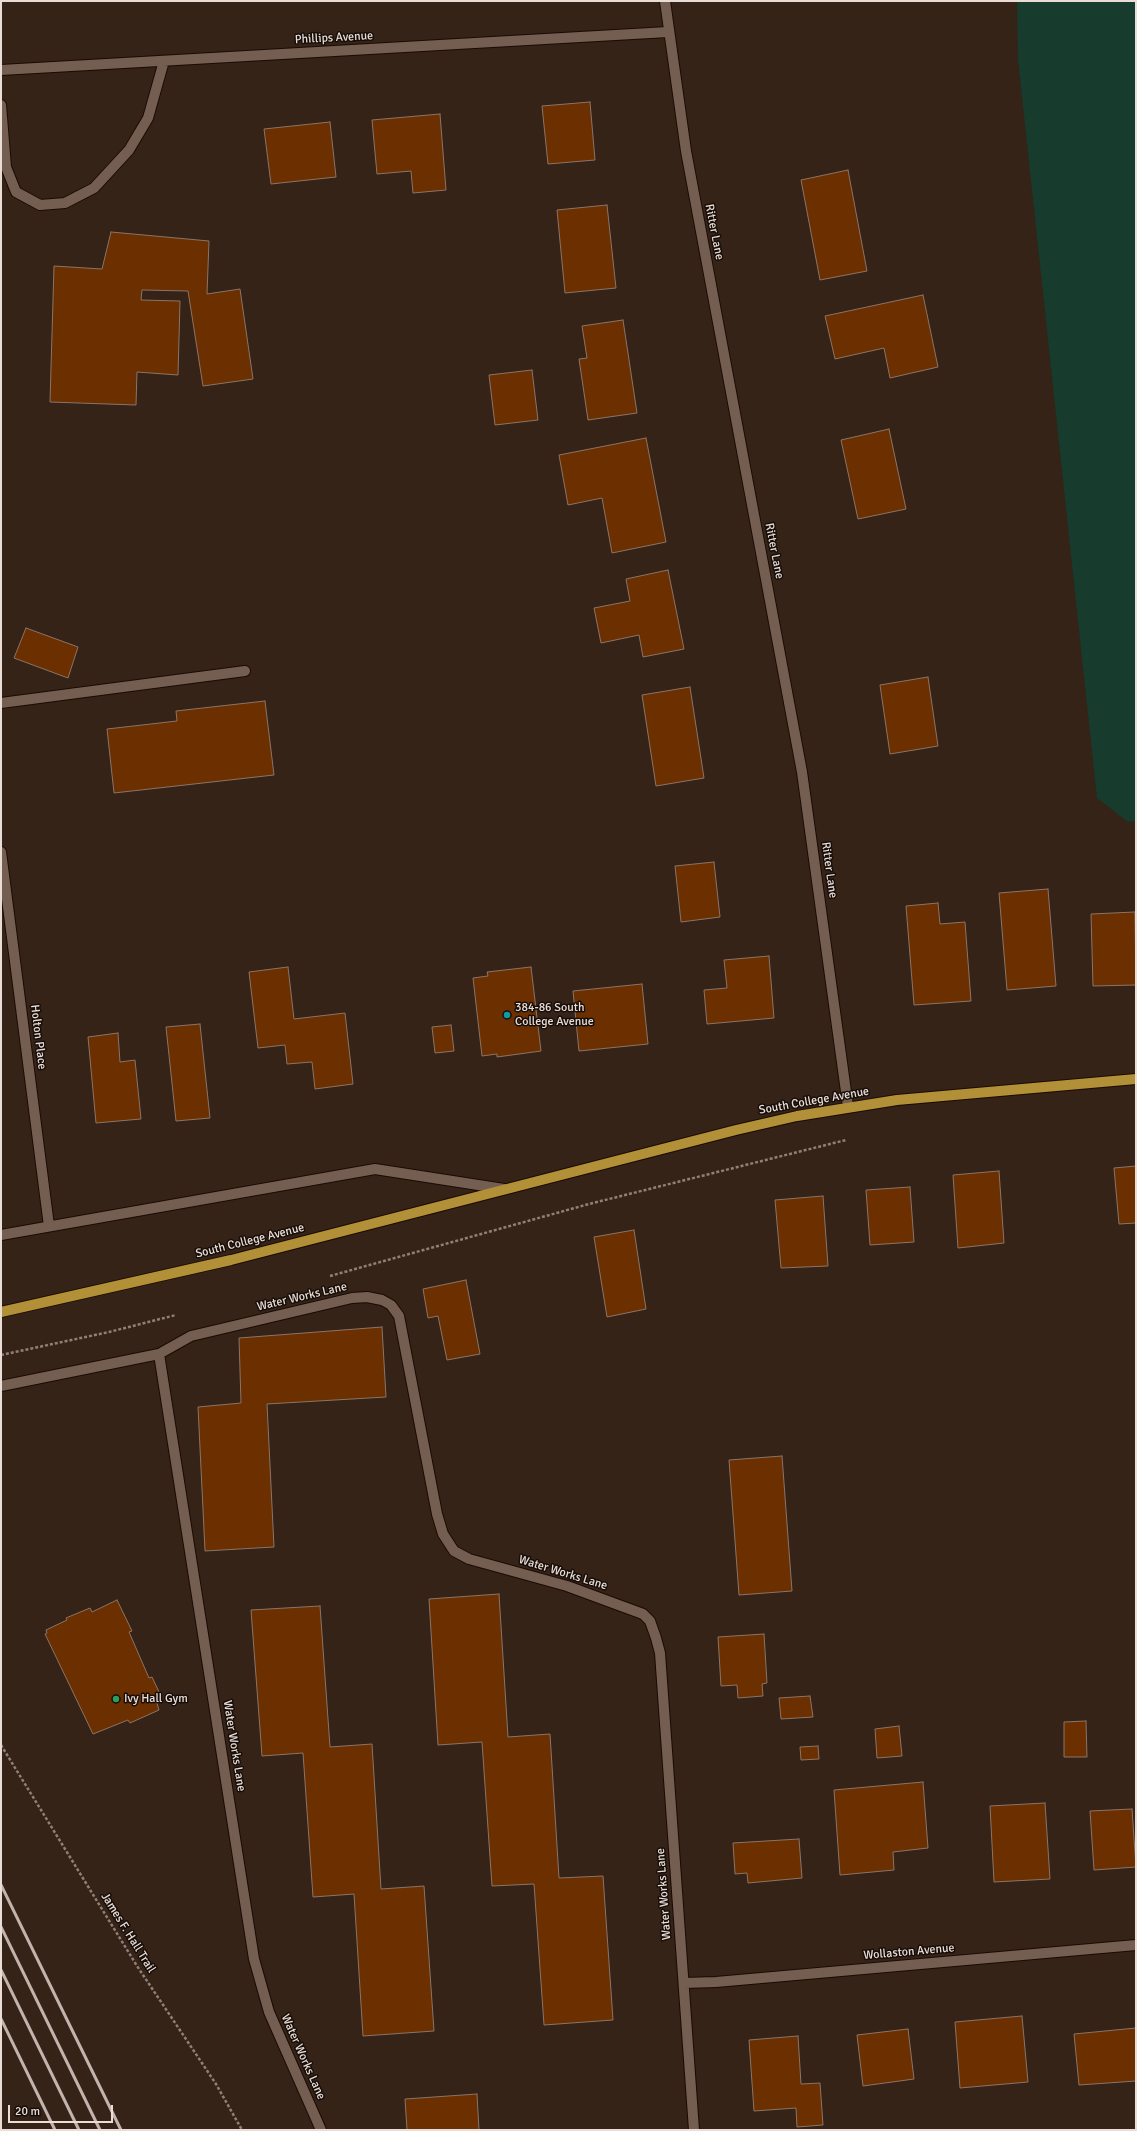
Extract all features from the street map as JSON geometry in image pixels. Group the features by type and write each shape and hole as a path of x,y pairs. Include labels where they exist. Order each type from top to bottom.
{"main road":[{"name":"South College Avenue","path":"1,1312 125,1285 736,1130 848,1106 1136,1079"}],"street":[{"name":"Ritter Lane","path":"665,1 668,32 688,159 802,772 848,1106"},
{"name":"Phillips Avenue","path":"1,70 668,32"},
{"path":"1,105 6,168 16,192 40,205 65,204 94,188 129,150 148,118 164,61"},
{"path":"1,703 245,671"},
{"name":"Holton Place","path":"1,852 49,1226"},
{"name":"South College Avenue","path":"1,1235 375,1169 504,1189"},
{"name":"Water Works Lane","path":"1,1386 159,1354 191,1336 352,1298 367,1297 382,1300 391,1305 399,1316 437,1514 443,1534 454,1551 469,1559 567,1586 610,1601 643,1614 650,1621 660,1652 694,2130"},
{"name":"Water Works Lane","path":"159,1354 254,1959 269,2012 321,2130"},
{"name":"Wollaston Avenue","path":"684,1983 716,1982 1136,1945"}],"path":[{"path":"370,1267 589,1204 846,1140"},
{"name":"James F. Hall Trail","path":"1,1745 137,1966 216,2084 242,2130"}],"green space":[{"path":"1017,1 1136,1 1136,821 1128,822 1097,798 1018,59"}],"building":[{"path":"590,102 595,160 548,164 542,106"},
{"path":"440,114 446,190 413,193 411,171 377,174 372,120"},
{"path":"330,122 336,177 271,184 264,129"},
{"path":"848,170 867,271 820,280 801,180"},
{"path":"607,205 616,288 565,293 557,210"},
{"path":"111,232 209,241 207,294 240,289 253,379 203,386 188,291 142,290 141,300 180,301 178,375 137,372 136,405 50,402 54,266 102,269"},
{"path":"923,295 938,367 890,378 884,348 835,359 825,316"},
{"path":"623,320 637,413 588,420 579,359 587,358 582,326"},
{"path":"532,370 538,420 495,425 489,375"},
{"path":"889,429 906,509 858,519 841,440"},
{"path":"646,438 666,542 612,553 602,498 568,505 559,455"},
{"path":"668,570 684,649 643,657 639,635 601,643 594,608 630,601 626,579"},
{"path":"26,628 78,647 68,678 14,658"},
{"path":"928,677 938,746 890,754 880,685"},
{"path":"690,687 704,778 656,786 642,695"},
{"path":"265,701 274,775 114,793 107,729 177,721 176,711"},
{"path":"714,862 720,917 681,922 675,866"},
{"path":"1048,889 1056,986 1007,990 999,893"},
{"path":"938,903 940,924 965,922 971,1001 914,1005 906,906"},
{"path":"1135,912 1136,985 1093,986 1091,914"},
{"path":"769,956 774,1018 707,1024 704,990 727,988 724,960"},
{"path":"288,967 294,1019 345,1013 353,1084 315,1089 312,1062 287,1064 285,1045 258,1048 249,972"},
{"name":"384-86 South College Avenue","path":"531,967 541,1051 497,1057 497,1054 482,1056 473,978 488,976 487,972"},
{"path":"642,984 648,1044 579,1051 573,991"},
{"path":"200,1024 210,1118 176,1121 166,1027"},
{"path":"451,1025 454,1051 435,1053 432,1027"},
{"path":"118,1033 120,1062 135,1060 141,1119 96,1123 88,1037"},
{"path":"1136,1166 1136,1223 1119,1224 1114,1168"},
{"path":"999,1171 1004,1243 958,1248 953,1175"},
{"path":"910,1187 914,1242 870,1245 866,1190"},
{"path":"823,1196 828,1266 781,1268 775,1200"},
{"path":"634,1230 646,1309 607,1317 594,1237"},
{"path":"466,1280 480,1354 447,1360 438,1316 428,1318 423,1289"},
{"path":"382,1327 386,1397 267,1404 274,1547 205,1551 198,1407 241,1403 239,1338"},
{"path":"782,1456 792,1591 739,1595 729,1460"},
{"path":"499,1594 508,1737 550,1734 559,1878 603,1876 613,2020 544,2025 534,1884 492,1886 482,1742 438,1745 429,1599"},
{"path":"117,1600 132,1631 129,1632 149,1678 152,1677 161,1696 158,1698 159,1702 157,1703 159,1710 130,1723 128,1720 93,1734 45,1634 47,1633 46,1630 67,1620 66,1618 90,1608 92,1612"},
{"path":"320,1606 330,1747 372,1744 381,1889 424,1886 434,2031 363,2036 354,1894 313,1897 303,1753 262,1756 251,1610"},
{"path":"764,1634 767,1683 762,1684 763,1696 738,1698 737,1685 721,1686 718,1637"},
{"path":"810,1696 813,1717 781,1719 779,1698"},
{"path":"1086,1721 1087,1757 1064,1757 1064,1722"},
{"path":"899,1726 902,1756 877,1758 875,1729"},
{"path":"818,1746 819,1759 801,1760 800,1747"},
{"path":"923,1782 928,1848 893,1852 894,1870 840,1875 834,1790"},
{"path":"1045,1803 1050,1879 994,1882 990,1806"},
{"path":"1132,1809 1136,1867 1094,1870 1090,1811"},
{"path":"799,1839 802,1878 748,1883 747,1873 735,1874 733,1843"},
{"path":"1022,2016 1028,2082 960,2088 955,2022"},
{"path":"1136,2028 1136,2081 1079,2085 1074,2034"},
{"path":"908,2029 914,2079 863,2086 857,2035"},
{"path":"798,2036 801,2084 820,2083 823,2125 797,2127 796,2108 754,2111 749,2040"},
{"path":"477,2094 479,2130 407,2130 405,2099"}],"railway":[{"path":"1,1885 121,2130"},
{"path":"1,1927 100,2130"},
{"path":"1,1970 79,2130"},
{"path":"1,2019 55,2130"}],"place":[{"name":"384-86 South College Avenue","path":"507,1015"},
{"name":"Ivy Hall Gym","path":"116,1699"}]}
